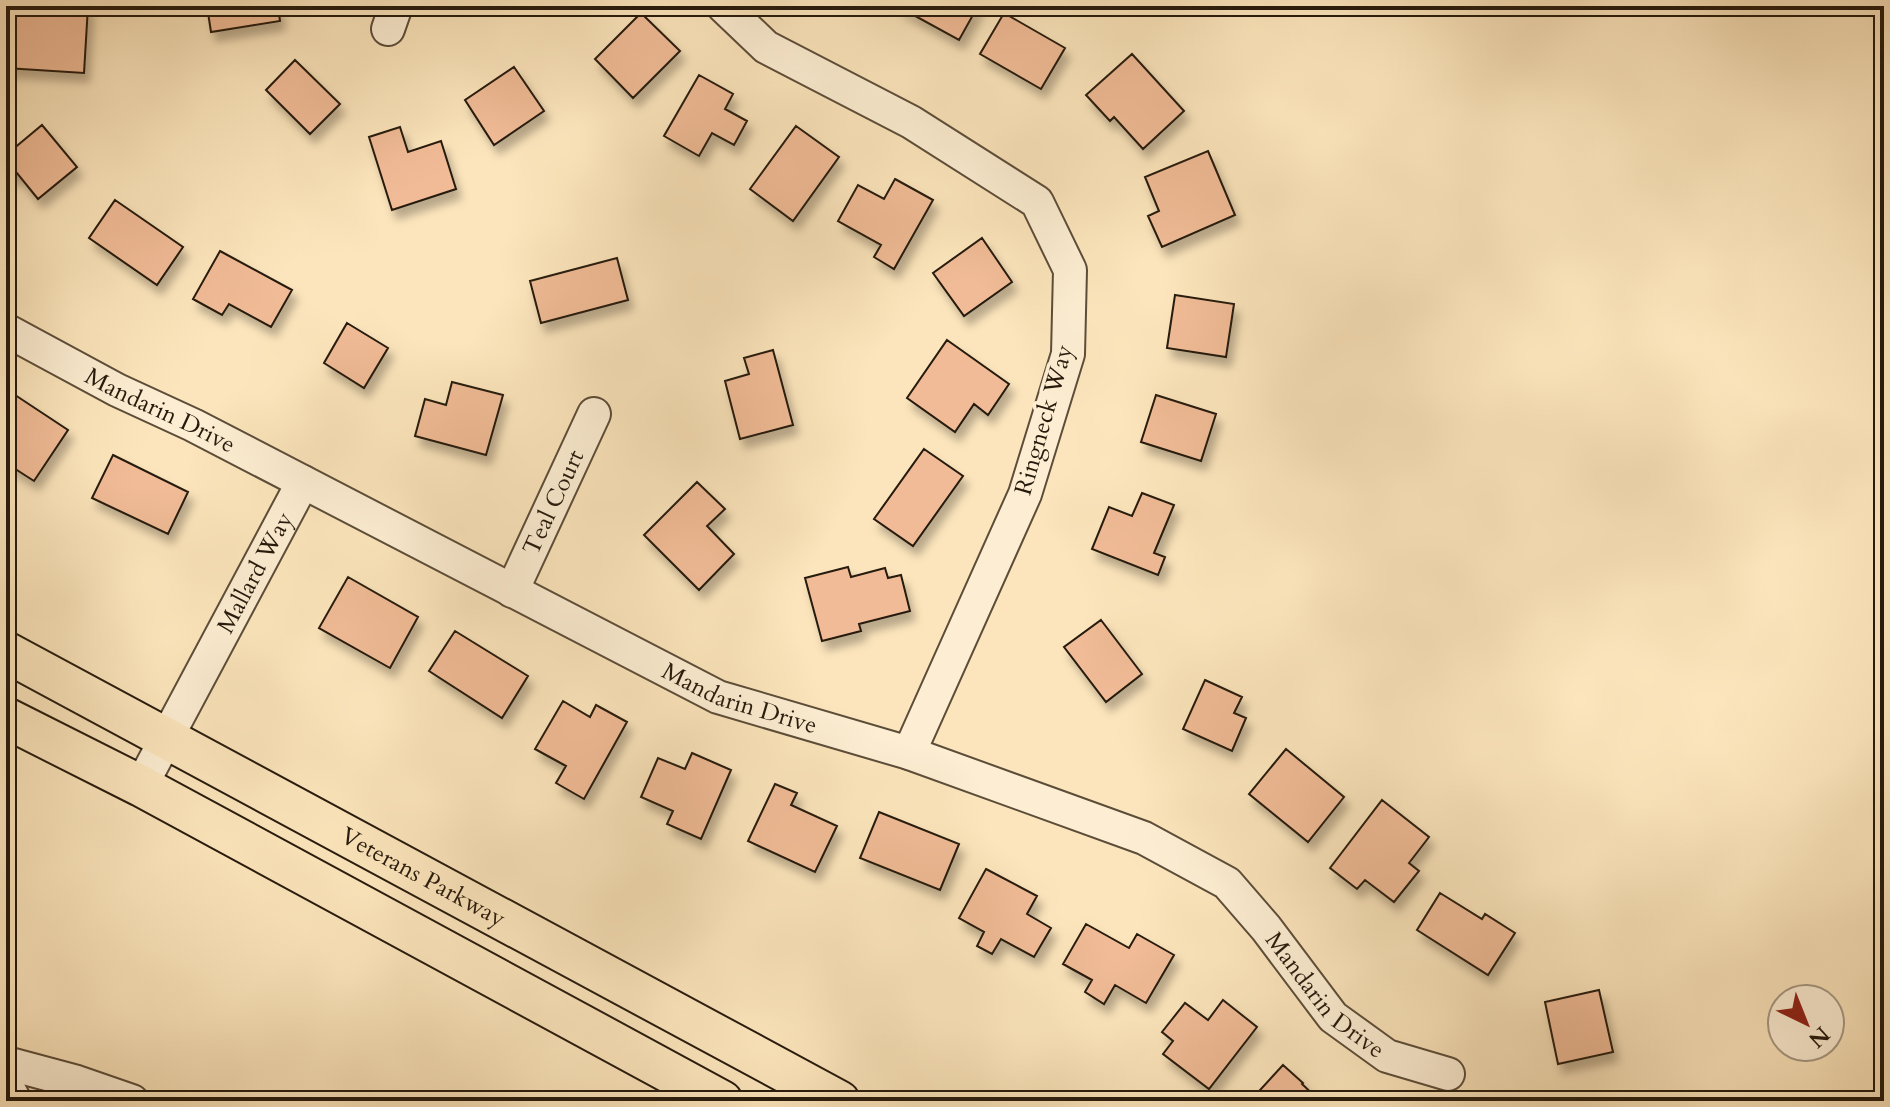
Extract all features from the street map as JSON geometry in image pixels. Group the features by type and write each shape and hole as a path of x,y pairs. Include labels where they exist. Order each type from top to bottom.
{"main road":[{"name":"Veterans Parkway","path":"6,652 839,1101"},
{"path":"6,718 141,786 722,1101"}],"street":[{"name":"Ringneck Way","path":"723,6 766,47 911,122 1037,202 1070,270 1068,354 1025,494 909,753"},
{"name":"Mandarin Drive","path":"6,330 117,390 193,425 718,697 909,753 1144,838 1227,883 1266,928 1333,1017 1387,1056 1448,1074"},
{"name":"Teal Court","path":"512,591 594,414"},
{"name":"Mallard Way","path":"141,786 303,482"},
{"path":"6,1063 132,1101"},
{"path":"6,1084 15,1101"}],"building":[{"path":"6,6 88,6 84,73 6,68"},
{"path":"207,6 278,6 280,21 211,32"},
{"path":"897,6 978,6 959,40"},
{"path":"641,13 680,51 633,98 595,59"},
{"path":"1004,13 1065,48 1041,89 980,54"},
{"path":"1132,54 1184,111 1143,149 1114,117 1110,121 1086,95"},
{"path":"295,60 340,104 310,134 266,90"},
{"path":"514,67 544,111 494,145 465,100"},
{"path":"699,75 733,94 725,109 747,121 734,145 712,133 699,156 664,136"},
{"path":"42,125 77,167 38,199 17,173 11,177 6,171 6,155"},
{"path":"796,126 839,157 793,221 750,189"},
{"path":"400,127 408,152 441,141 456,189 392,210 369,137"},
{"path":"1208,151 1235,215 1162,247 1148,216 1159,211 1145,177"},
{"path":"895,179 933,200 894,269 874,257 881,245 838,221 858,185 884,199"},
{"path":"115,200 183,247 157,285 89,238"},
{"path":"982,238 1012,282 964,316 933,273"},
{"path":"220,251 292,290 271,327 229,304 222,315 193,299"},
{"path":"617,258 628,300 541,323 530,281"},
{"path":"1175,295 1234,304 1226,357 1167,348"},
{"path":"347,323 388,348 364,388 324,363"},
{"path":"947,340 1009,384 988,415 974,404 955,432 907,398"},
{"path":"773,350 793,425 740,439 725,381 749,374 744,358"},
{"path":"452,382 503,395 486,455 415,436 425,399 446,405"},
{"path":"9,391 68,430 34,481 6,463 6,395"},
{"path":"1156,395 1216,414 1201,461 1141,442"},
{"path":"924,449 963,476 913,546 874,519"},
{"path":"113,455 188,492 168,534 92,498"},
{"path":"697,482 725,509 707,526 734,554 699,590 644,535"},
{"path":"1142,493 1174,505 1154,553 1165,557 1158,575 1092,549 1109,507 1132,516"},
{"path":"848,567 851,577 885,568 888,578 901,575 910,611 859,624 861,631 822,641 805,578"},
{"path":"348,577 418,617 390,668 319,628"},
{"path":"1101,620 1142,674 1106,702 1064,647"},
{"path":"455,631 528,676 502,718 429,671"},
{"path":"1205,680 1242,697 1234,713 1246,718 1232,751 1183,729"},
{"path":"563,701 590,717 596,705 627,722 584,799 556,783 566,766 535,749"},
{"path":"1286,749 1344,797 1308,842 1249,794"},
{"path":"692,753 731,770 701,839 667,824 673,811 641,797 658,758 685,769"},
{"path":"775,784 797,793 791,805 837,826 815,872 748,841"},
{"path":"1382,800 1429,837 1409,863 1419,871 1394,902 1365,880 1357,889 1330,868"},
{"path":"879,812 959,844 940,890 860,858"},
{"path":"986,869 1037,896 1027,914 1051,928 1034,957 1001,939 992,954 977,946 984,932 959,918"},
{"path":"1440,893 1482,919 1485,914 1515,933 1488,975 1417,930"},
{"path":"1086,924 1129,948 1137,934 1174,955 1146,1003 1115,985 1104,1004 1085,992 1092,980 1063,964"},
{"path":"1599,990 1613,1052 1558,1064 1545,1002"},
{"path":"1223,1000 1257,1027 1209,1089 1163,1054 1173,1041 1162,1032 1185,1003 1208,1020"},
{"path":"1283,1065 1303,1083 1320,1101 1250,1101"}]}
